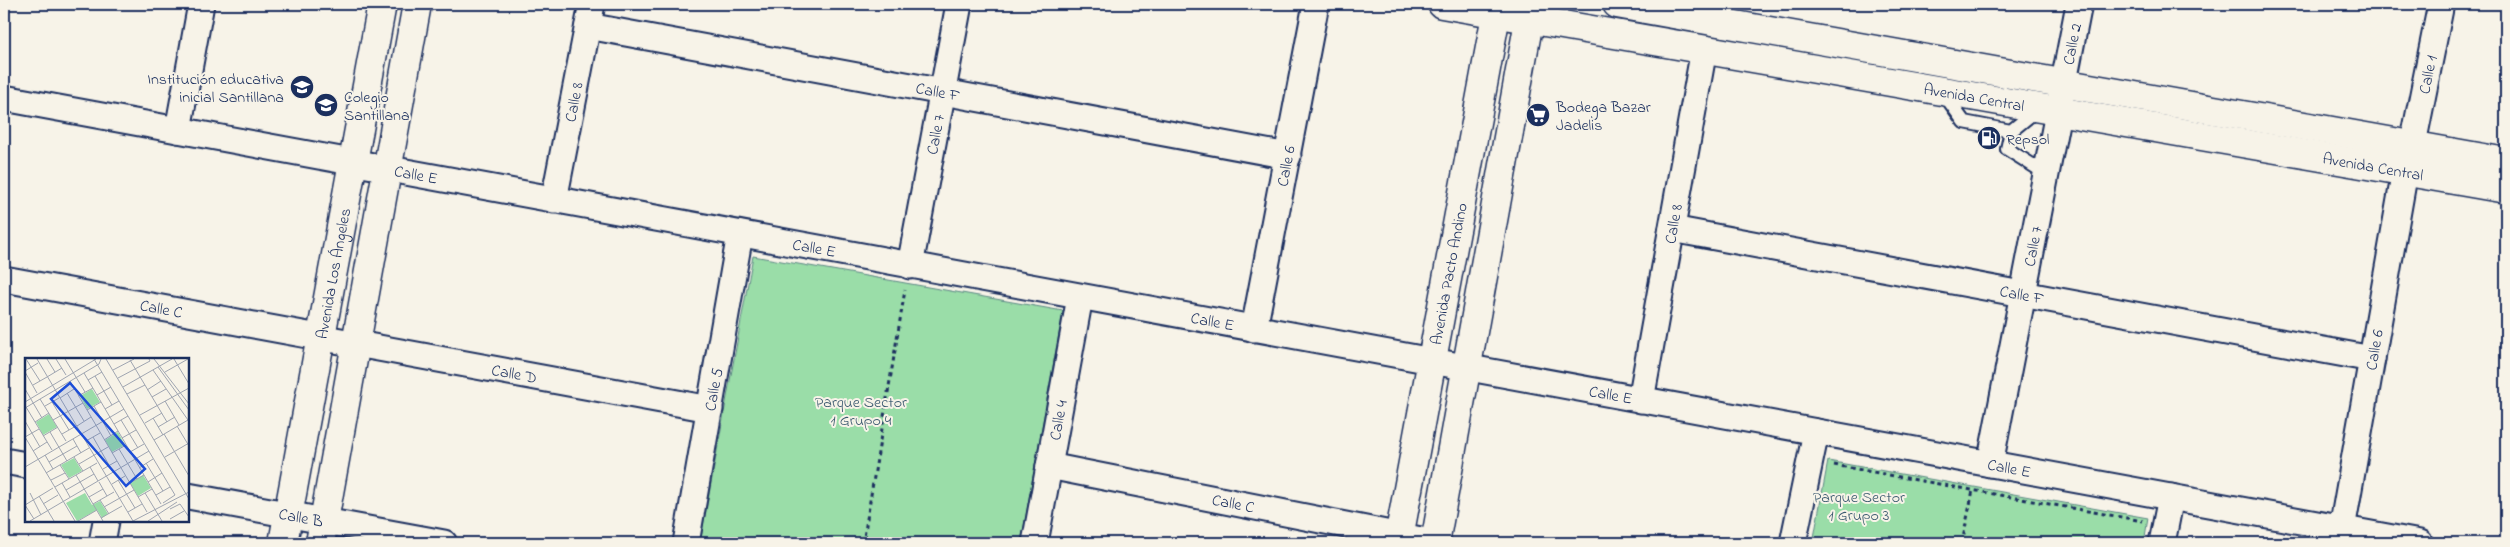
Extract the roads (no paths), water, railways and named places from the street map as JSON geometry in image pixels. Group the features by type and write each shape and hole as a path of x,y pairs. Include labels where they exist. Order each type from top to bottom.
{"street":[{"path":"178,130 201,4"},
{"name":"Avenida Los Ángeles","path":"283,543 382,4"},
{"path":"322,532 417,4"},
{"name":"Calle 7","path":"910,266 959,4"},
{"name":"Calle 6","path":"1254,329 1316,4"},
{"name":"Avenida Central","path":"1442,4 1530,12 1704,49 1941,90 2054,101 2413,144 2506,162"},
{"name":"Avenida Central","path":"1617,4 1716,13 2054,101 2405,171 2506,189"},
{"name":"Calle 2","path":"2054,101 2080,4"},
{"name":"Calle 1","path":"2413,144 2441,4"},
{"name":"Avenida Pacto Andino","path":"1420,541 1431,361 1497,9"},
{"name":"Avenida Pacto Andino","path":"1420,541 1467,368 1530,12"},
{"name":"Calle F","path":"590,15 942,92 1288,156"},
{"name":"Calle 8","path":"554,200 590,15"},
{"name":"Calle 8","path":"1641,400 1704,49"},
{"name":"Calle E","path":"4,98 2420,543"},
{"name":"Calle 7","path":"1984,463 2023,294 2045,173 2054,101"},
{"name":"Calle 6","path":"2342,529 2405,171"},
{"name":"Calle F","path":"1672,228 2372,359"},
{"name":"Calle 5","path":"686,543 740,234"},
{"name":"Calle C","path":"4,279 320,338"},
{"name":"Calle 4","path":"1035,543 1080,296"},
{"name":"Calle D","path":"320,338 710,409"},
{"path":"1793,543 1816,432"},
{"path":"4,461 25,465"},
{"name":"Calle C","path":"1049,466 1420,541"},
{"name":"Calle B","path":"189,496 288,514 322,532 444,543"},
{"path":"2162,543 2171,497"},
{"path":"102,543 106,522"}],"lane":[{"path":"1941,90 1964,122 2011,131"},
{"path":"2045,173 2007,149 2011,131 2054,101"}],"place":[{"name":"Institución educativa inicial Santillana","path":"302,87"},
{"name":"Colegio Santillana","path":"326,105"},
{"name":"Bodega Bazar Jadelis","path":"1538,115"},
{"name":"Repsol","path":"1989,138"}],"park label":[{"name":"Parque Sector 1 Grupo 4","path":"861,410"},
{"name":"Parque Sector 1 Grupo 3","path":"1859,505"}]}
